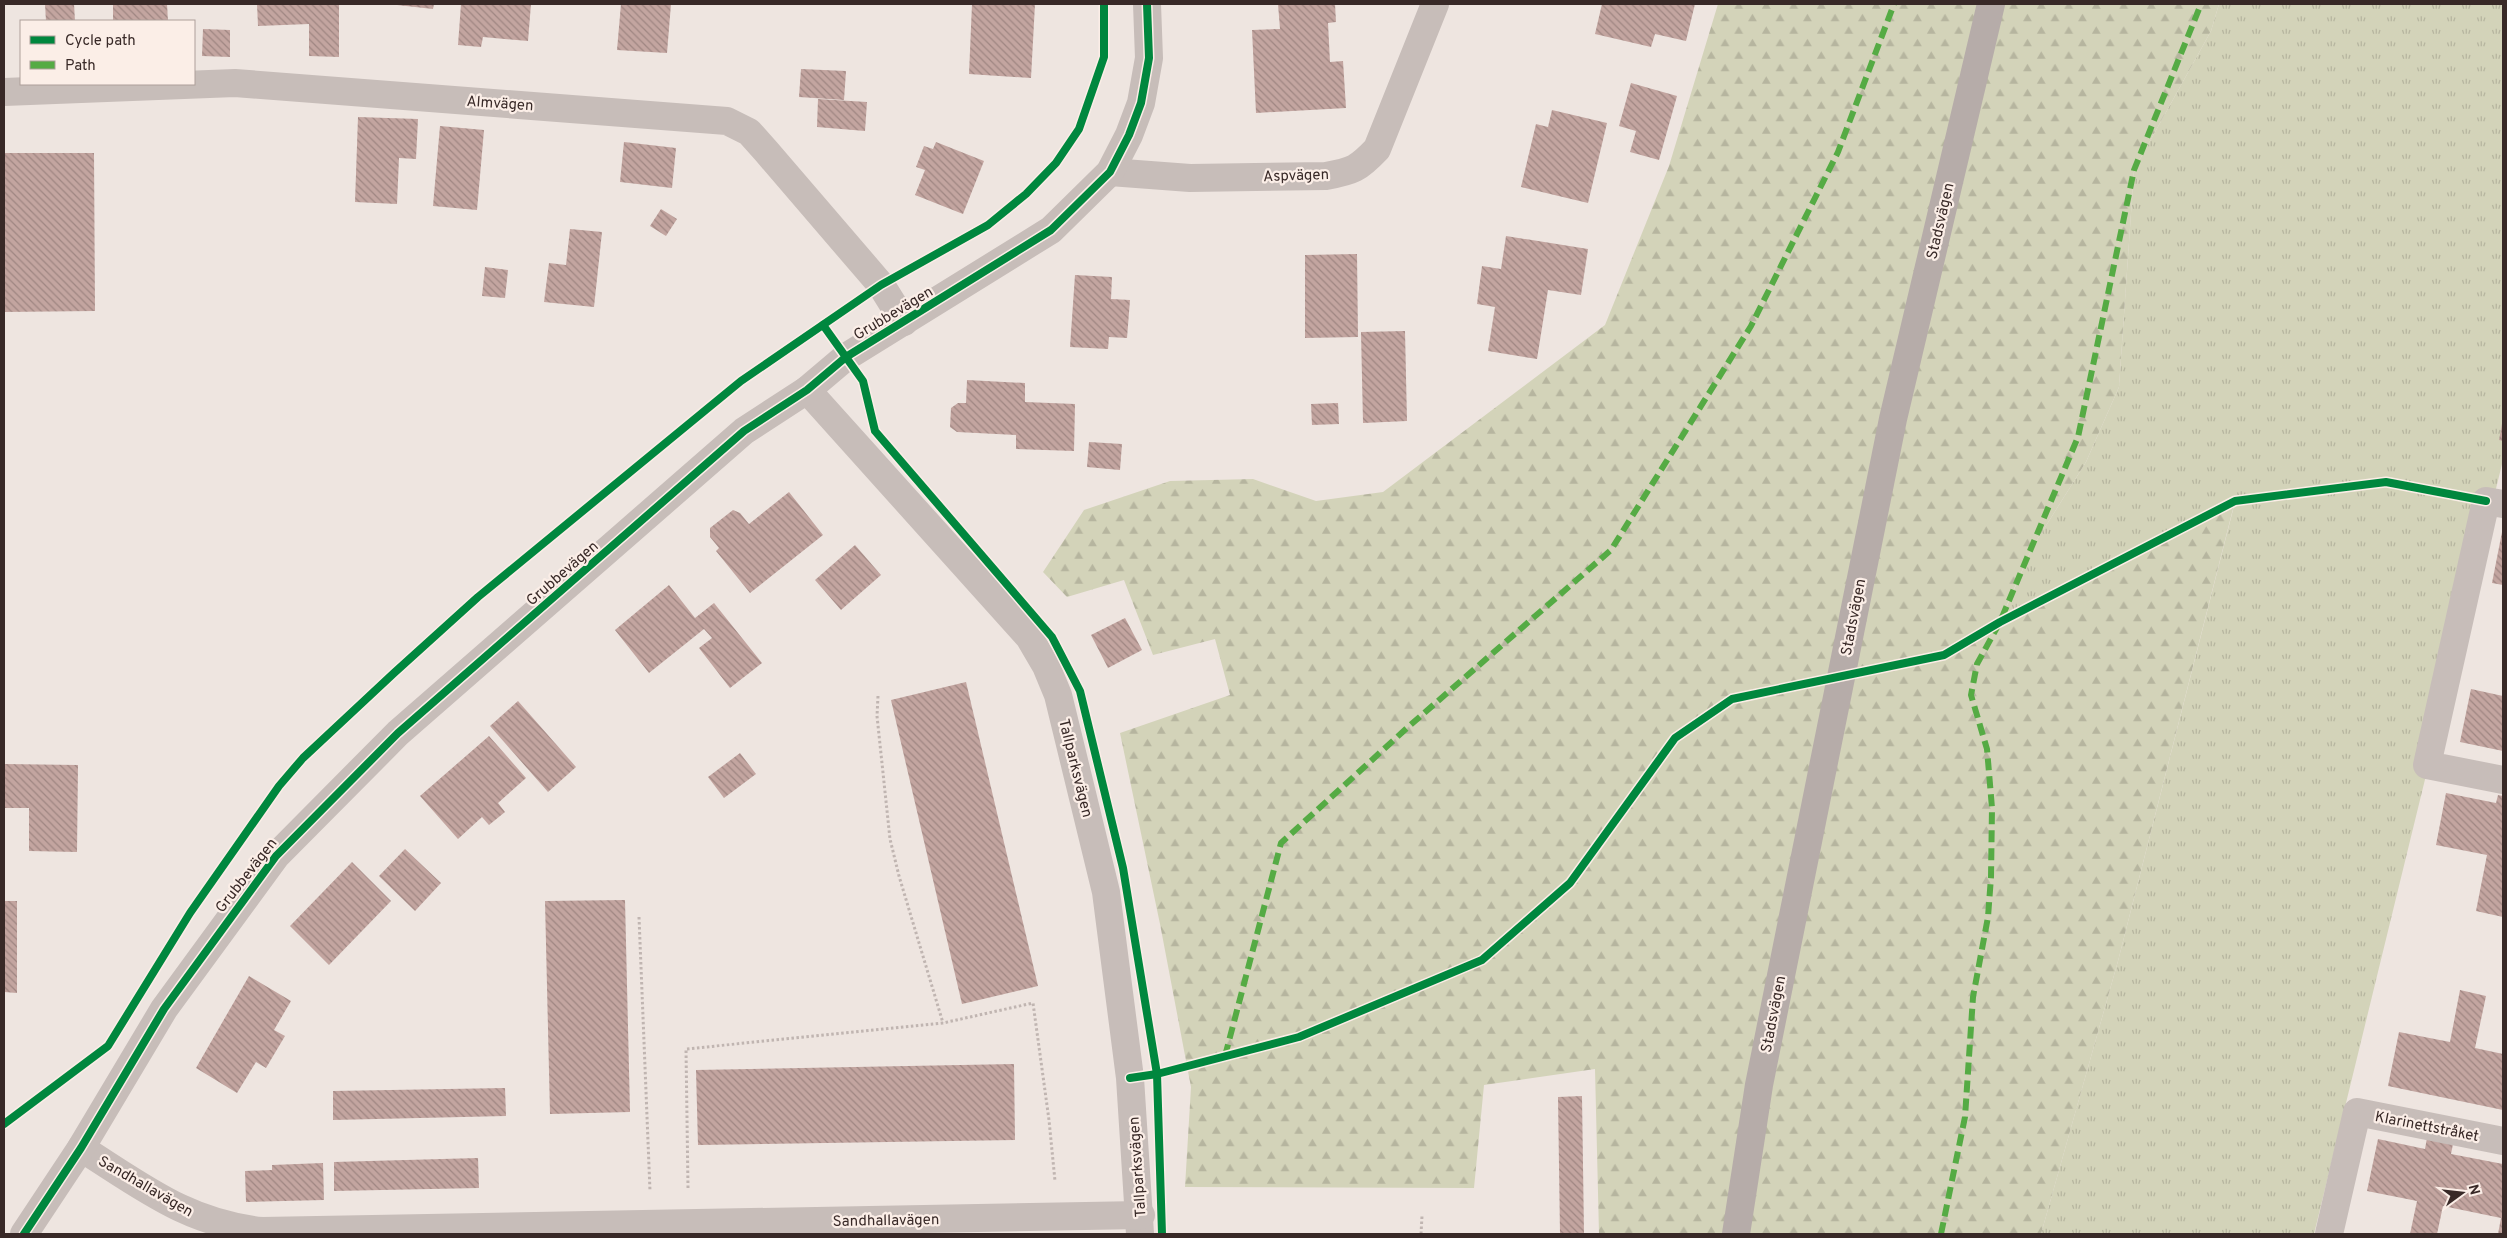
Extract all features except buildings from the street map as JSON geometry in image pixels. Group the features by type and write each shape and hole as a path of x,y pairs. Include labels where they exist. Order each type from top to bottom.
{"main road":[{"name":"Stadsvägen","path":"1736,1234 1759,1085 1893,419 1991,4"}],"street":[{"name":"Grubbevägen","path":"24,1234 81,1148 164,1009 276,856 398,733 744,431 807,390 846,357 1051,230 1110,172 1129,135 1142,103 1148,58 1147,4"},
{"name":"Aspvägen","path":"1110,172 1190,178 1326,176 1344,173 1361,166 1377,149 1435,4"},
{"name":"Almvägen","path":"195,85 236,83 727,121 749,132 881,285 904,322"},
{"name":"Almvägen","path":"4,92 184,85"},
{"name":"Tallparksvägen","path":"807,390 1029,637 1046,666 1058,695 1106,892 1130,1078 1141,1225"},
{"path":"2495,502 2427,765 2503,780"},
{"name":"Klarinettstråket","path":"2329,1234 2357,1112 2503,1141"},
{"name":"Sandhallavägen","path":"81,1148 180,1210 233,1228 262,1231 689,1223 1012,1226 1058,1217 1141,1225"}],"path":[{"path":"878,696 877,716 890,838 898,876 943,1022"},
{"path":"639,917 651,1224"},
{"path":"689,1223 686,1049 943,1022 1033,1003 1049,1120 1058,1217"},
{"path":"1422,1216 1422,1234"}],"green space":[{"path":"1718,4 2219,4 2211,31 2134,170 2119,387 2086,462 2032,548 2000,621 2235,501 2118,961 2041,1234 1599,1234 1595,1069 1484,1085 1474,1188 1185,1187 1191,1087 1160,924 1120,733 1230,695 1215,639 1153,655 1124,580 1067,597 1043,572 1084,510 1170,481 1253,479 1316,501 1383,492 1605,325 1669,166"},
{"path":"2219,4 2503,4 2503,460 2314,1234 2041,1234 2118,961 2235,502 2000,622 2032,548 2086,462 2119,387 2134,170 2211,31"}],"marked path":[{"path":"1225,1056 1281,843 1407,728 1611,550 1751,326 1838,152 1894,4"},
{"path":"1941,1234 1965,1117 1973,997 1988,917 1991,877 1992,808 1987,749 1971,695 1977,664 2000,622 2078,437 2134,170 2201,4"}],"cycle path":[{"path":"4,1124 108,1046 190,913 279,786 303,758 394,673 478,597 741,381 881,285 988,225 1026,194 1056,163 1079,129 1104,57 1104,4"},
{"path":"24,1234 81,1148 164,1009 276,856 398,733 744,431 807,390 846,357 1051,230 1110,172 1129,135 1141,103 1149,58 1147,4"},
{"path":"823,325 863,381 875,431 1052,637 1080,691 1123,868 1157,1074 1162,1234"},
{"path":"1130,1078 1157,1074 1299,1037 1482,960 1570,883 1675,738 1732,699 1944,655 2000,622 2235,501 2386,482 2486,501"}]}
